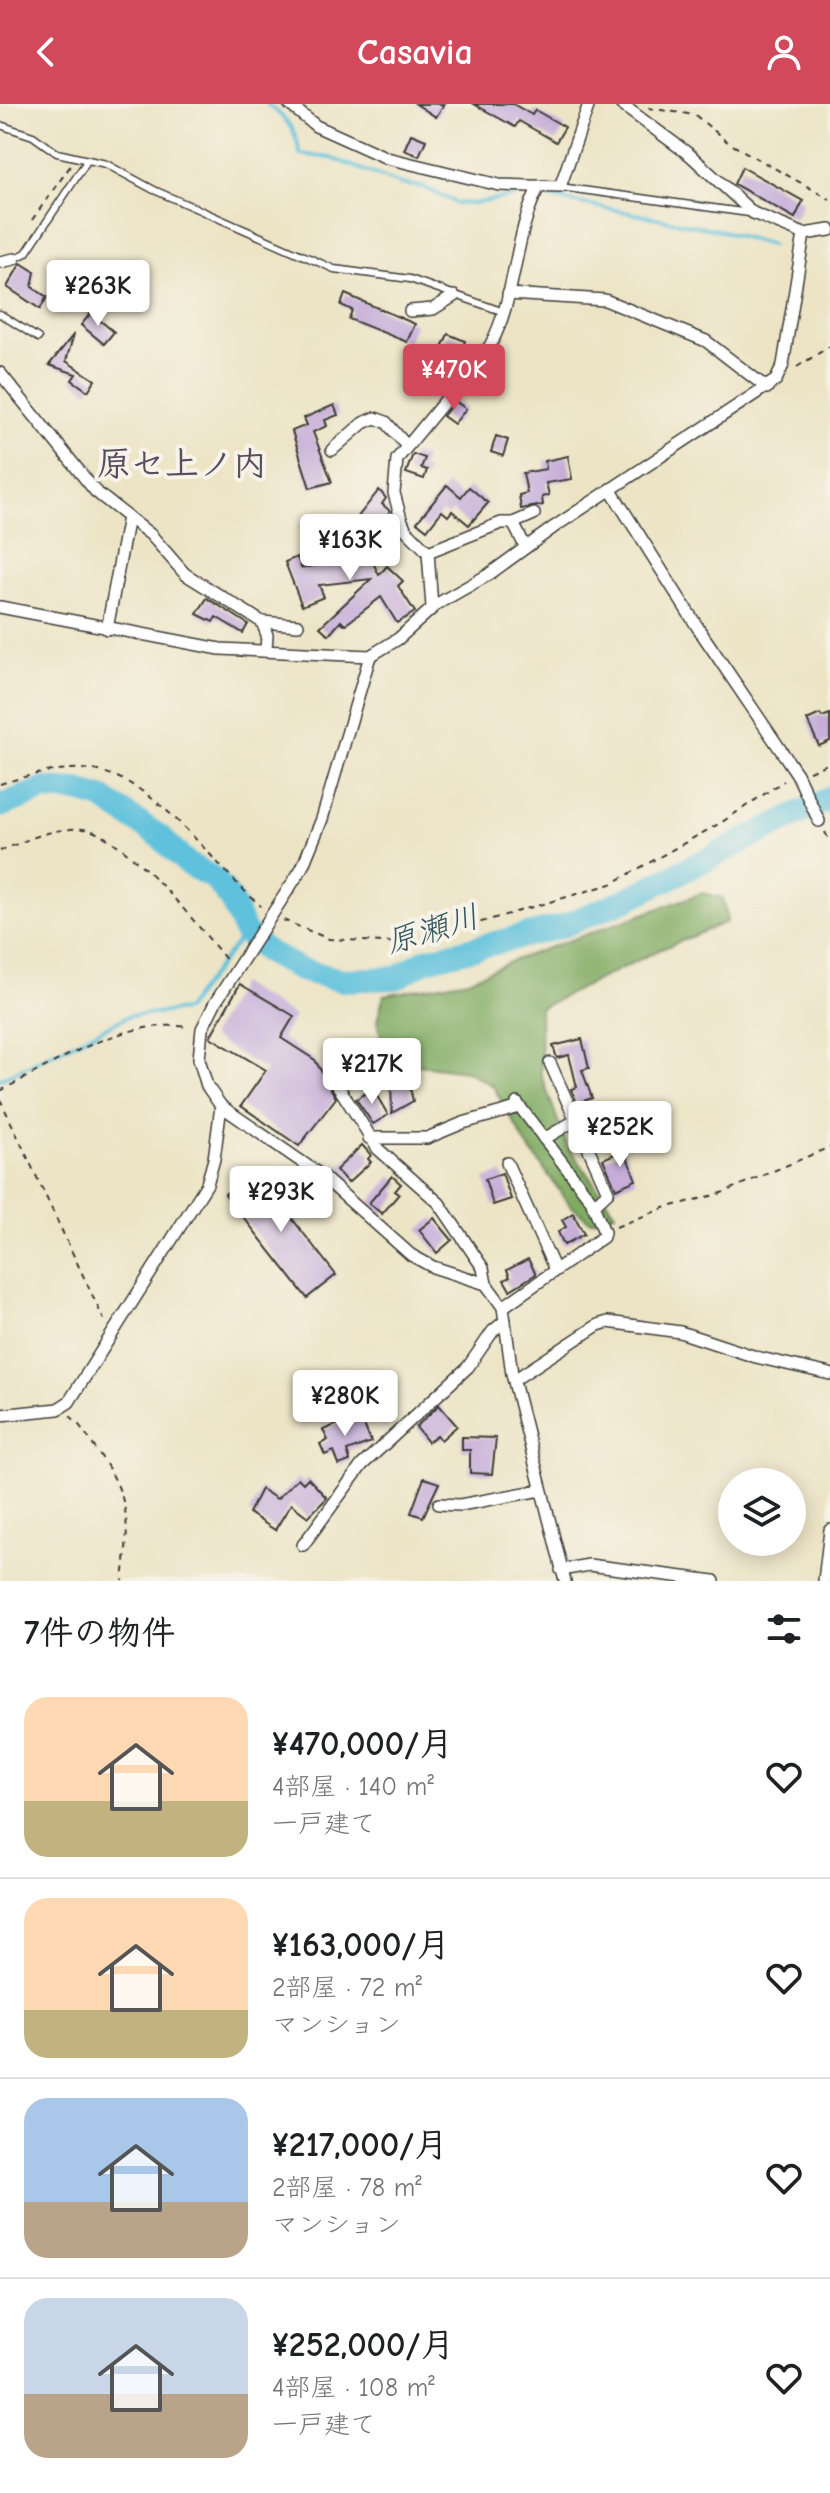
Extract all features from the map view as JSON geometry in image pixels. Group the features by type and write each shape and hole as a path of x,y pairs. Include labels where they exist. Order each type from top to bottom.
{"street":[{"path":"289,104 316,126 387,158 499,185 560,187 589,104"},
{"path":"625,107 690,155 753,213 804,234 830,230"},
{"path":"432,607 428,552 406,530 394,493 397,459 490,346 504,312 526,212 539,186"},
{"path":"0,607 220,649 370,656 398,639 432,607 488,575 525,546 772,384 783,365 804,234"},
{"path":"0,262 14,259"},
{"path":"508,294 605,300 706,341 772,384"},
{"path":"410,311 433,309 454,296"},
{"path":"0,373 75,471 151,535 185,574 262,622 298,625"},
{"path":"332,450 375,418 386,422 406,445"},
{"path":"610,489 700,631 798,776 819,821"},
{"path":"428,552 501,523 513,523 534,514"},
{"path":"107,629 128,517"},
{"path":"513,523 525,546"},
{"path":"262,622 267,635 266,650"},
{"path":"370,656 322,819 302,868 202,1029 199,1059 207,1086 221,1106 322,1176 411,1255 433,1267 486,1284"},
{"path":"550,1063 608,1192 593,1206"},
{"path":"338,1086 369,1138 439,1203 483,1268 486,1284 503,1307 514,1380 563,1576 589,1565 714,1581"},
{"path":"369,1138 427,1138 463,1123 494,1117 518,1105 593,1206 604,1232 603,1237 503,1307"},
{"path":"0,1415 58,1409 69,1402 207,1184 214,1159 221,1106"},
{"path":"544,1139 576,1120"},
{"path":"507,1163 555,1270"},
{"path":"303,1545 362,1465 468,1367 493,1331 505,1321"},
{"path":"514,1380 598,1325 608,1322 680,1332 756,1357 830,1374"},
{"path":"439,1504 460,1505 541,1490"},
{"path":"824,1581 830,1530"}],"lane":[{"path":"0,125 33,136 57,153 106,164 154,190 334,269 410,279 504,312"},
{"path":"14,259 26,253 87,161"},
{"path":"560,187 753,213"},
{"path":"0,314 38,338"}],"path":[{"path":"625,107 695,115 729,143 830,199"},
{"path":"32,220 75,159"},
{"path":"772,384 830,346"},
{"path":"0,784 71,769 101,772 126,782 148,796 273,916 329,939 401,943 611,884 798,776 830,763"},
{"path":"0,851 50,831 94,831 143,866 237,969"},
{"path":"0,1091 125,1032 159,1025 202,1029"},
{"path":"0,1099 111,1336"},
{"path":"604,1232 664,1208 719,1194 830,1147"},
{"path":"58,1409 74,1418 117,1478 127,1503 123,1581"}],"green space":[{"path":"702,893 723,898 727,922 659,950 540,1008 541,1075 567,1145 615,1213 590,1221 570,1205 526,1144 493,1086 466,1071 387,1061 377,1021 384,995 468,980 517,959"}],"building":[{"path":"416,104 444,104 436,117"},
{"path":"474,104 513,104 532,115 535,110 565,127 556,142 519,121 515,127"},
{"path":"411,134 426,140 419,156 404,150"},
{"path":"742,167 803,201 795,218 734,184"},
{"path":"21,263 35,272 32,287 47,297 40,309 7,287"},
{"path":"59,293 72,302 65,313 52,304"},
{"path":"345,294 415,324 407,342 349,319 352,310 341,305"},
{"path":"91,313 114,332 104,344 81,325"},
{"path":"74,334 66,361 95,380 88,391 72,380 76,374 49,365"},
{"path":"448,334 465,341 457,361 439,354"},
{"path":"455,401 466,409 454,424 443,416"},
{"path":"334,405 338,415 325,420 327,426 313,432 332,482 310,488 292,431 307,425 304,418"},
{"path":"496,436 508,440 503,456 491,452"},
{"path":"413,454 425,458 421,468 427,470 424,479 406,473"},
{"path":"568,456 572,479 546,483 549,495 542,497 543,505 521,509 519,495 527,493 523,473 546,469 545,461"},
{"path":"447,485 461,497 469,487 488,503 469,525 452,511 448,516 442,511 427,530 417,522"},
{"path":"379,490 386,498 382,504 390,511 374,531 357,518"},
{"path":"348,528 364,544 379,575 387,566 403,581 398,586 415,612 397,623 381,597 345,625 341,621 329,635 320,627 371,579 319,585 324,597 302,606 285,562 297,557 301,568 343,561 330,538"},
{"path":"207,598 248,624 243,633 216,617 213,622 197,614"},
{"path":"820,714 822,717 830,714 830,741 819,746 807,720"},
{"path":"240,984 294,1016 281,1038 315,1060 336,1098 299,1146 241,1106 266,1070 210,1037"},
{"path":"582,1039 589,1068 582,1070 592,1098 577,1103 571,1089 577,1087 569,1055 557,1058 553,1046"},
{"path":"408,1079 413,1101 392,1113 391,1080"},
{"path":"373,1089 388,1115 373,1124 356,1099"},
{"path":"362,1145 371,1155 368,1159 371,1162 348,1183 336,1170"},
{"path":"624,1150 636,1180 616,1189 603,1159"},
{"path":"255,1171 336,1275 307,1298 225,1194"},
{"path":"502,1173 511,1199 493,1205 485,1179"},
{"path":"392,1176 401,1184 395,1191 399,1194 382,1214 369,1203"},
{"path":"573,1213 584,1234 564,1245 558,1232 566,1227 562,1220"},
{"path":"434,1218 452,1240 437,1253 419,1230"},
{"path":"528,1259 536,1274 510,1290 504,1280 510,1277 507,1270"},
{"path":"439,1405 457,1426 441,1440 437,1435 428,1442 416,1427"},
{"path":"360,1415 371,1442 347,1451 350,1461 339,1465 334,1451 325,1455 320,1444 328,1440 323,1430"},
{"path":"462,1437 496,1438 492,1474 470,1473 470,1450 462,1450"},
{"path":"298,1478 303,1483 308,1478 327,1498 308,1517 291,1504 275,1530 249,1513 261,1489 277,1499"},
{"path":"424,1478 439,1483 423,1517 411,1513"}],"waterway":[{"path":"267,104 290,125 300,154 331,158 401,184 423,187 457,203 474,204 529,193 722,231 771,245"},
{"name":"原瀬川","path":"0,806 45,789 78,791 102,798 159,836 188,864 215,879 231,900 245,932 268,953 301,970 341,980 396,978 426,960 560,927 625,900 830,798"},
{"path":"0,1079 129,1016 185,1010 245,932"}],"district":[{"name":"原セ上ノ内","path":"182,463"}]}
